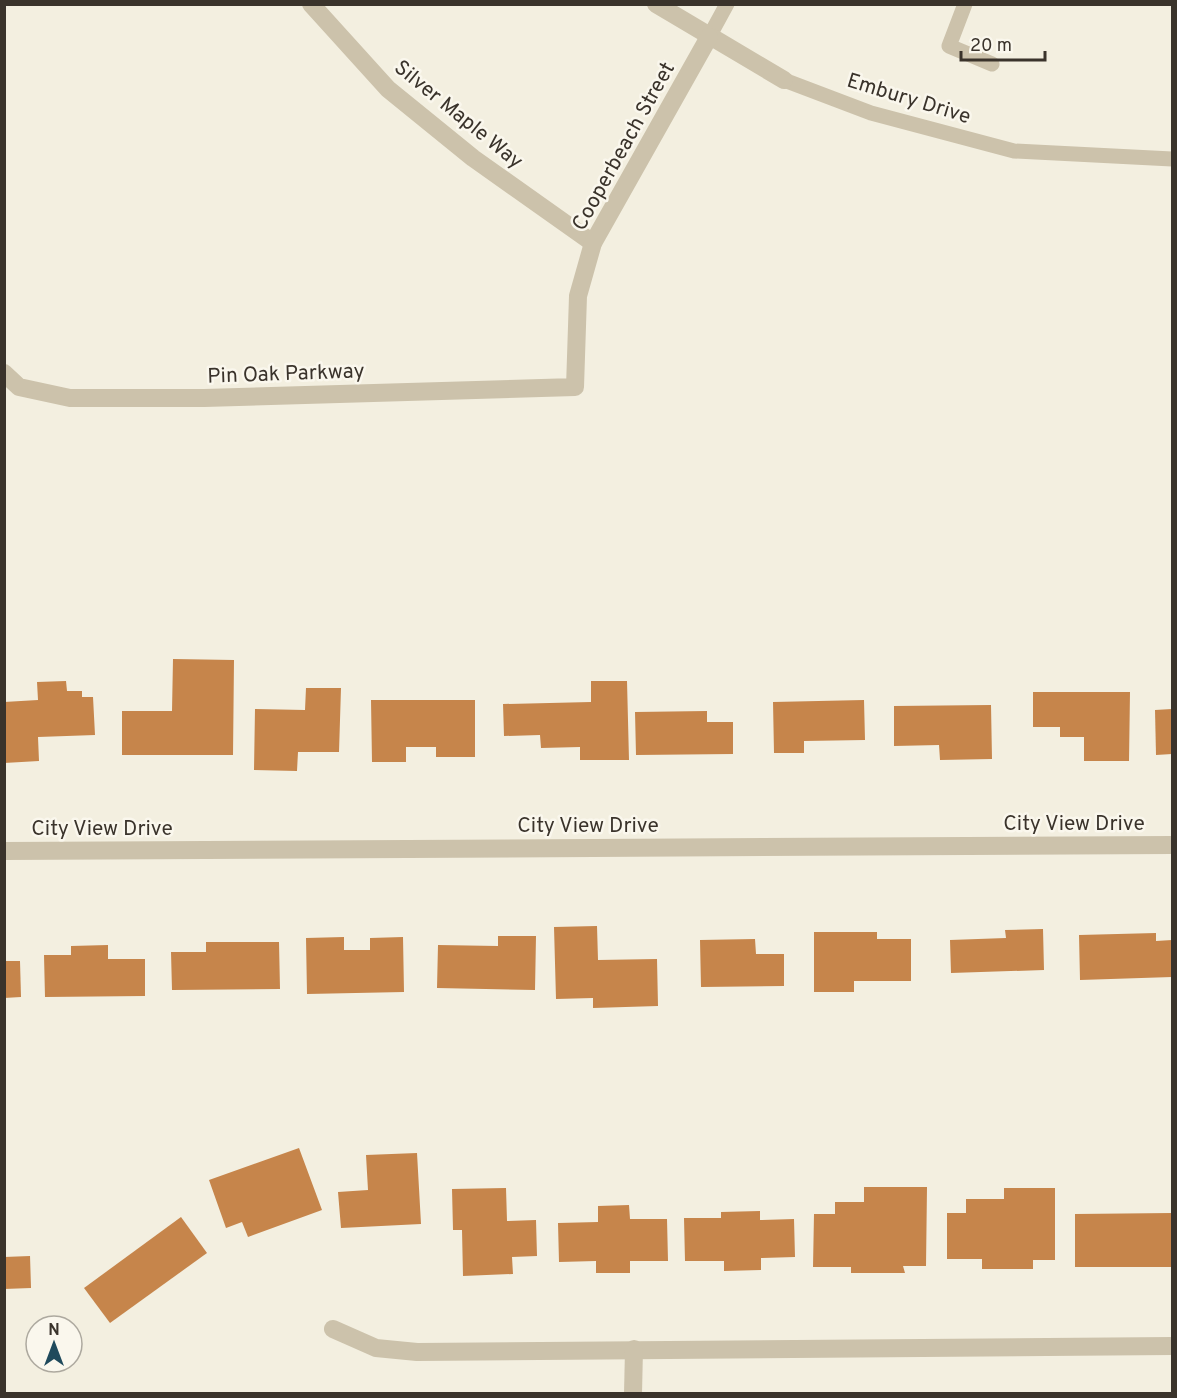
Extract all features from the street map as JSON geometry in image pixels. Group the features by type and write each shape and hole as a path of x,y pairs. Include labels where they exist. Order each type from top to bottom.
{"street":[{"name":"Silver Maple Way","path":"311,4 388,88 474,158 593,243"},
{"name":"Embury Drive","path":"656,4 784,80"},
{"name":"Cooperbeach Street","path":"575,387 578,296 593,243 709,37"},
{"name":"Pin Oak Parkway","path":"4,373 19,387 70,398 204,398 575,387"},
{"name":"City View Drive","path":"4,851 1173,844"},
{"path":"333,1329 376,1348 417,1352 1173,1346"},
{"path":"633,1394 634,1349"}],"lane":[{"path":"709,37 727,4"},
{"path":"965,4 949,46 992,64"},
{"name":"Embury Drive","path":"784,80 871,114 1014,151 1173,159"}],"building":[{"path":"173,659 234,660 233,755 122,755 122,711 172,711"},
{"path":"66,681 67,691 82,691 82,697 93,697 95,735 38,737 39,761 4,763 4,702 38,700 37,682"},
{"path":"591,681 627,681 629,760 580,760 580,747 541,748 540,735 504,736 503,704 591,702"},
{"path":"306,688 341,688 339,752 298,752 297,771 254,770 255,709 305,710"},
{"path":"1033,692 1130,692 1129,761 1084,761 1084,737 1060,737 1060,727 1033,727"},
{"path":"371,700 475,700 475,757 436,757 436,747 406,747 406,762 372,762"},
{"path":"864,700 865,740 804,741 804,753 774,753 773,702"},
{"path":"991,705 992,759 940,760 939,745 894,746 894,706"},
{"path":"1172,709 1172,754 1156,755 1155,710"},
{"path":"707,711 707,722 733,722 733,754 636,755 635,712"},
{"path":"597,926 598,960 657,959 658,1006 593,1008 593,998 556,999 554,927"},
{"path":"1043,929 1044,970 951,973 950,940 1006,938 1005,930"},
{"path":"814,932 877,932 877,939 911,939 911,981 854,981 854,992 814,992"},
{"path":"1156,933 1156,941 1172,940 1172,977 1080,980 1079,935"},
{"path":"498,936 536,936 535,990 437,988 438,945 498,946"},
{"path":"344,937 344,950 370,950 370,938 403,937 404,992 307,994 306,938"},
{"path":"755,939 756,954 784,954 784,986 701,987 700,940"},
{"path":"206,942 279,942 280,989 172,990 171,952 206,952"},
{"path":"108,945 108,959 145,959 145,996 45,997 44,955 71,955 71,946"},
{"path":"4,961 20,961 21,997 4,998"},
{"path":"299,1148 322,1210 248,1237 242,1222 226,1228 209,1180"},
{"path":"417,1153 421,1224 341,1228 338,1192 368,1190 366,1155"},
{"path":"864,1187 927,1187 926,1266 903,1266 905,1273 851,1273 851,1267 813,1267 814,1214 835,1214 835,1202 864,1202"},
{"path":"506,1188 507,1221 536,1220 537,1256 512,1257 513,1274 463,1276 462,1230 453,1230 452,1189"},
{"path":"1004,1188 1055,1188 1055,1260 1033,1260 1033,1269 982,1269 982,1259 947,1259 947,1213 966,1213 966,1199 1004,1199"},
{"path":"629,1205 630,1219 667,1219 668,1261 630,1261 630,1273 596,1273 596,1261 559,1262 558,1223 598,1222 598,1206"},
{"path":"760,1211 760,1220 794,1219 795,1257 761,1258 761,1270 724,1271 724,1261 685,1261 684,1218 721,1218 721,1212"},
{"path":"1172,1213 1172,1267 1075,1267 1075,1214"},
{"path":"181,1217 207,1253 110,1323 84,1288"},
{"path":"30,1256 31,1288 4,1289 4,1257"}]}
